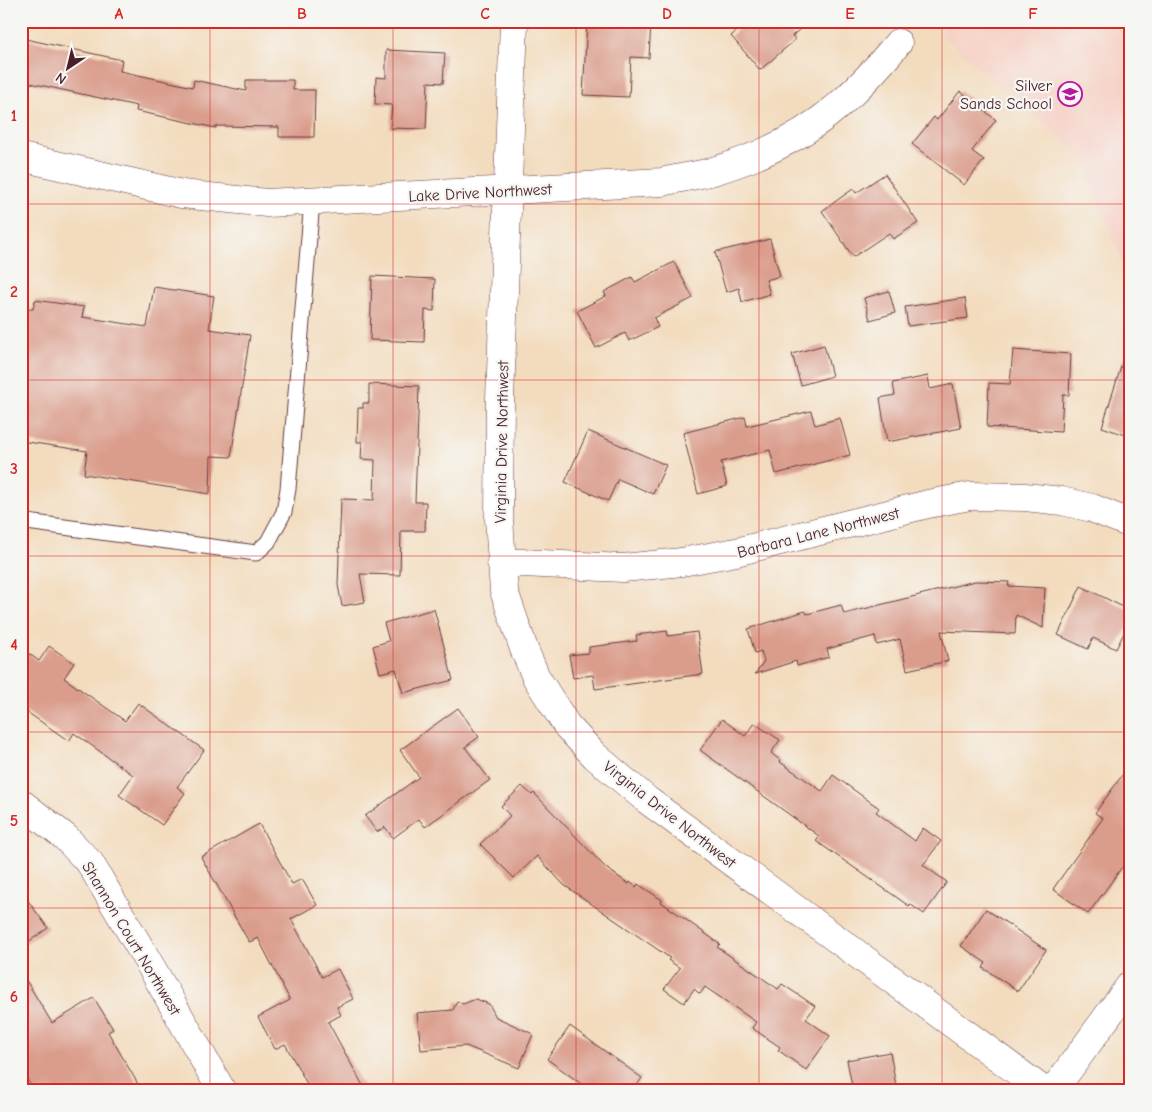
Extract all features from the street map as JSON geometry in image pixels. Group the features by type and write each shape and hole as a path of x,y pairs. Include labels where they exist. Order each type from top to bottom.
{"street":[{"name":"Virginia Drive Northwest","path":"514,21 500,399 499,519 504,591 536,677 567,726 595,756 646,800 1044,1091"},
{"name":"Lake Drive Northwest","path":"21,156 182,194 268,203 662,182 710,172 756,156 800,133 837,107 880,65 898,42"},
{"name":"Barbara Lane Northwest","path":"501,562 623,568 682,562 736,552 928,504 970,496 1025,497 1062,501 1092,508 1131,524"},
{"name":"Shannon Court Northwest","path":"21,803 65,837 90,863 222,1091"},
{"path":"1053,1091 1131,984"}],"lane":[{"path":"21,518 27,522 256,553 268,542 284,512 288,489 312,201"}],"shaded area":[{"name":"Silver Sands School","path":"947,21 1131,21 1131,275 1126,272 1081,155 939,33"}],"building":[{"path":"587,21 651,21 649,58 631,57 629,97 583,95"},
{"path":"748,21 809,21 792,36 796,39 760,70 731,36"},
{"path":"21,38 122,60 120,71 193,87 194,80 246,91 246,80 293,80 293,90 315,90 314,137 279,137 279,127 216,126 216,128 136,111 137,106 21,81"},
{"path":"386,50 445,53 443,83 428,82 426,129 390,128 392,105 375,104 376,77 386,78"},
{"path":"960,91 996,120 972,151 984,160 964,185 912,144 934,117 937,120"},
{"path":"885,174 918,223 893,239 889,233 853,257 822,211 853,189 856,193"},
{"path":"770,239 780,276 766,280 770,294 742,302 739,288 726,292 715,252"},
{"path":"674,262 693,298 654,318 658,327 629,341 625,333 596,348 577,311 606,296 604,292 632,277 635,282"},
{"path":"372,276 435,279 434,311 425,310 424,342 370,340"},
{"path":"154,287 214,296 209,329 250,335 231,457 211,456 210,494 84,474 87,451 21,441 21,355 28,309 33,309 35,300 84,307 82,317 147,327"},
{"path":"889,291 895,313 870,320 864,298"},
{"path":"965,298 968,318 908,326 905,307"},
{"path":"824,345 832,376 801,385 792,354"},
{"path":"1013,350 1071,354 1069,395 1063,395 1061,432 987,427 989,383 1010,384"},
{"path":"1126,351 1131,352 1131,437 1102,427"},
{"path":"928,376 930,389 953,384 961,428 887,442 880,398 895,395 893,383"},
{"path":"369,384 419,386 415,502 426,502 425,531 401,531 400,575 360,574 365,602 342,606 338,585 341,499 374,500 375,460 361,459 362,442 357,442 358,408 363,408 363,403 369,403"},
{"path":"811,411 815,425 840,418 850,455 776,474 770,450 721,462 727,486 698,494 683,433 745,417 747,426"},
{"path":"588,431 666,465 653,494 618,479 608,501 565,482"},
{"path":"975,581 1009,582 1008,586 1045,588 1043,628 1016,615 1015,634 941,631 948,661 907,670 900,639 877,645 875,636 827,649 829,657 797,666 796,661 755,674 764,661 761,651 755,653 748,629 805,611 807,614 841,605 844,614"},
{"path":"1081,586 1131,611 1131,619 1116,649 1093,638 1088,649 1058,635"},
{"path":"434,609 453,680 403,693 396,669 380,673 373,646 389,641 384,623"},
{"path":"667,631 668,636 697,632 703,674 595,689 593,675 573,678 569,655 589,653 589,647 637,641 636,635"},
{"path":"49,646 74,663 64,678 125,721 138,703 204,750 177,787 185,793 162,825 119,795 133,775 74,733 69,741 21,708 21,648 39,661"},
{"path":"458,708 479,737 465,747 490,780 425,827 419,819 393,838 385,827 377,832 365,816 419,777 400,750"},
{"path":"722,719 745,736 754,723 780,740 771,753 780,762 822,791 833,775 879,808 876,812 915,841 923,828 941,841 923,865 947,882 924,914 910,904 909,906 816,841 819,836 700,750"},
{"path":"1131,763 1131,855 1088,914 1053,889 1103,818 1095,813"},
{"path":"522,786 532,795 534,793 606,868 629,884 630,882 636,887 638,884 662,900 661,902 720,944 717,947 778,989 782,984 815,1006 806,1019 830,1036 806,1070 778,1050 780,1047 752,1028 756,1022 705,987 700,994 694,989 684,1003 664,989 680,968 668,960 670,958 564,885 537,856 514,878 480,844 510,816 501,806"},
{"path":"259,824 292,884 302,879 317,905 291,919 322,977 338,969 353,999 337,1007 341,1015 328,1022 366,1091 311,1091 285,1044 275,1049 258,1017 290,1000 258,938 249,942 201,857"},
{"path":"21,891 48,928 21,947"},
{"path":"986,909 1046,950 1018,991 983,968 986,963 961,946"},
{"path":"21,972 52,1023 94,998 113,1029 108,1032 142,1091 34,1091 21,1069"},
{"path":"476,999 489,1004 496,1017 533,1034 519,1068 466,1046 421,1050 417,1013 453,1010 457,1001 463,1004"},
{"path":"570,1026 642,1078 633,1091 591,1091 547,1059"},
{"path":"890,1052 897,1091 853,1091 847,1060"}],"place":[{"name":"Silver Sands School","path":"1070,94"}]}
